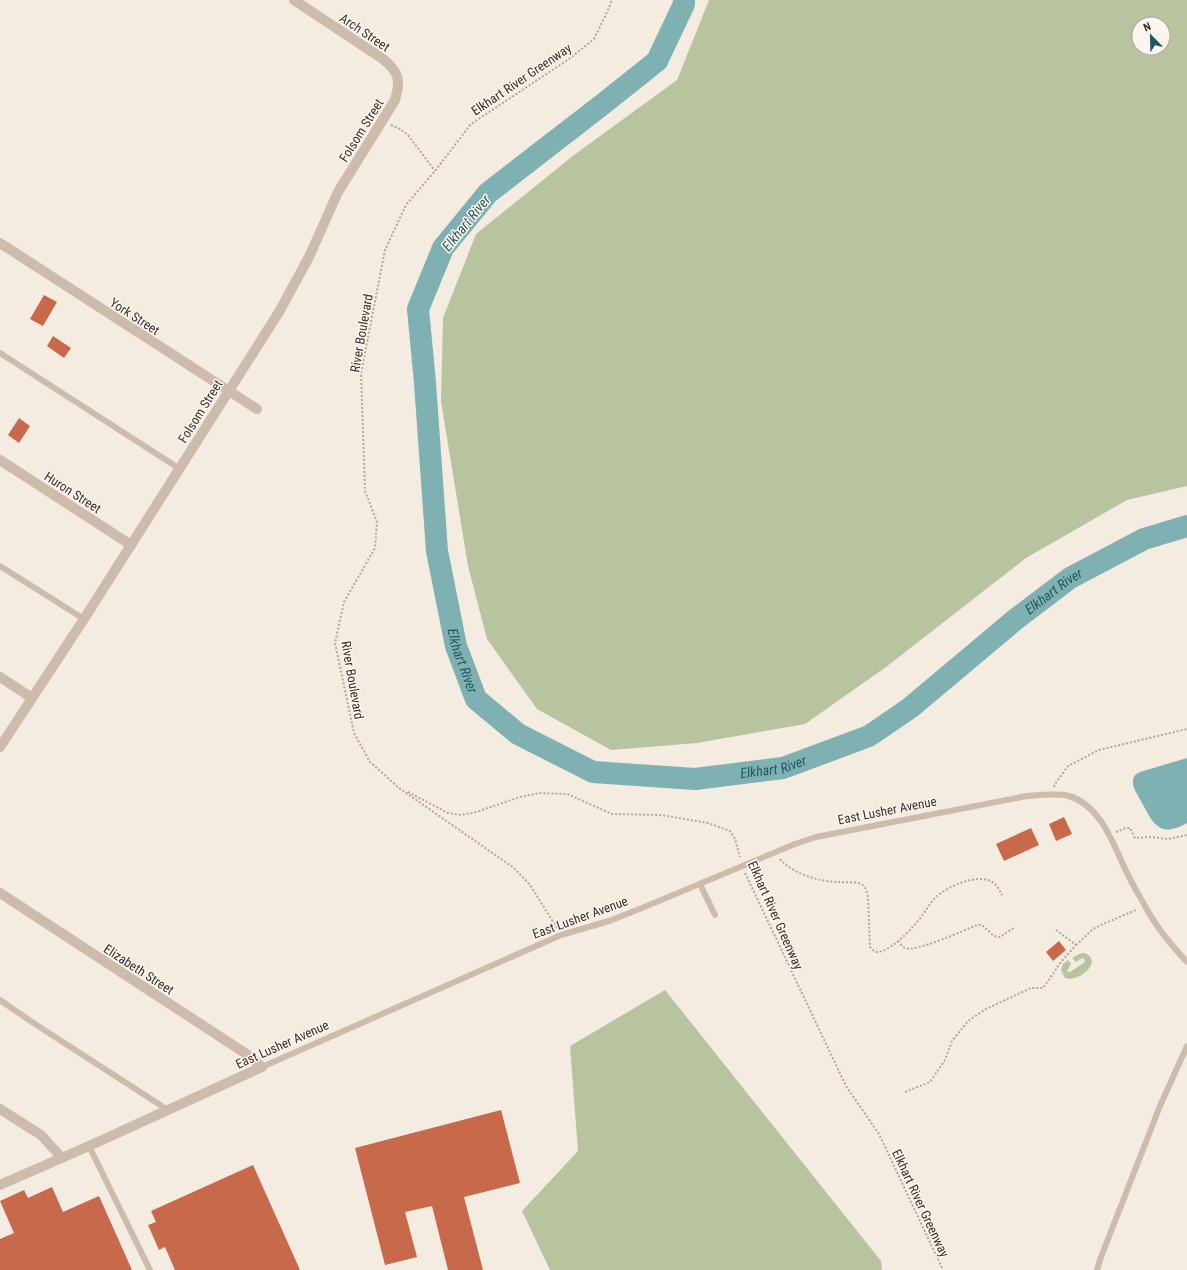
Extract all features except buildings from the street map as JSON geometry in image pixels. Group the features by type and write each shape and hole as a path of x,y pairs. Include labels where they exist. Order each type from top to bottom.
{"street":[{"name":"Arch Street","path":"294,0 383,59 393,67 398,76"},
{"name":"Folsom Street","path":"0,747 84,619 228,391 280,312 309,257 338,192 394,100 399,88 398,76"},
{"name":"York Street","path":"0,244 257,409"},
{"name":"Huron Street","path":"0,460 131,545"},
{"path":"0,677 32,698"},
{"name":"Elizabeth Street","path":"0,893 248,1055 262,1067"},
{"name":"East Lusher Avenue","path":"0,1184 89,1146 262,1067"},
{"path":"0,1109 41,1135 62,1158"}],"lane":[{"path":"0,353 180,469"},
{"path":"0,566 84,619"},
{"name":"East Lusher Avenue","path":"262,1067 561,936 608,921 774,852 816,837 1027,796 1053,794 1070,797 1087,806 1099,818 1110,836 1129,877 1144,904 1168,942 1187,962"},
{"path":"700,884 715,915"},
{"path":"0,1000 168,1110"},
{"path":"1097,1270 1158,1113 1187,1046"},
{"path":"89,1146 150,1270"}],"path":[{"name":"Elkhart River Greenway","path":"434,171 471,124 569,59 594,39 612,0"},
{"path":"381,122 400,129 408,135 434,171"},
{"name":"River Boulevard","path":"434,171 406,205 385,250 361,373 365,491 377,522 375,548 344,602 335,643 354,733 370,762 399,788 514,868 530,885 556,925 561,936"},
{"path":"1053,794 1055,784 1068,766 1099,750 1187,729"},
{"name":"Elkhart River Greenway","path":"399,788 448,813 460,815 520,797 540,793 554,793 567,794 612,814 661,815 708,824 730,831 735,839 742,865 811,1014 846,1086 879,1134 943,1270"},
{"path":"1110,836 1126,828 1130,828 1135,838 1150,837 1168,839 1187,835"},
{"path":"774,852 786,865 795,871 809,876 838,882 855,882 863,885 867,890 868,897 870,947 873,951 877,952 898,941 916,923 929,904 938,895 954,886 972,879 984,879 995,884 1002,895"},
{"path":"905,1092 930,1082 945,1060 952,1041 968,1021 986,1010 1031,988 1043,988 1061,962 1093,929 1144,904"},
{"path":"898,941 904,948 910,949 934,942 977,925 982,925 994,936 1000,937 1015,927"},
{"path":"1055,929 1076,945"}],"green space":[{"path":"709,0 1187,0 1187,486 1127,500 1026,558 886,667 805,724 697,743 611,750 537,709 487,639 468,566 441,401 443,318 476,234 574,155 677,80"},
{"path":"1084,953 1090,956 1092,960 1088,970 1078,977 1071,979 1065,978 1061,970 1063,964 1068,960 1071,964 1067,971 1070,972 1085,962 1082,958 1076,962 1072,958"},
{"path":"665,990 881,1261 882,1270 550,1270 522,1211 578,1151 570,1046"}],"water":[{"path":"1187,758 1187,823 1177,828 1163,829 1153,822 1149,816 1134,788 1134,778 1136,774 1140,772"}],"waterway":[{"name":"Elkhart River","path":"684,0 684,4 657,61 488,193 443,248 418,309 437,551 456,646 476,699 518,734 593,772 695,779 783,768 869,736 910,708 1016,619 1070,578 1144,539 1187,526"}]}
